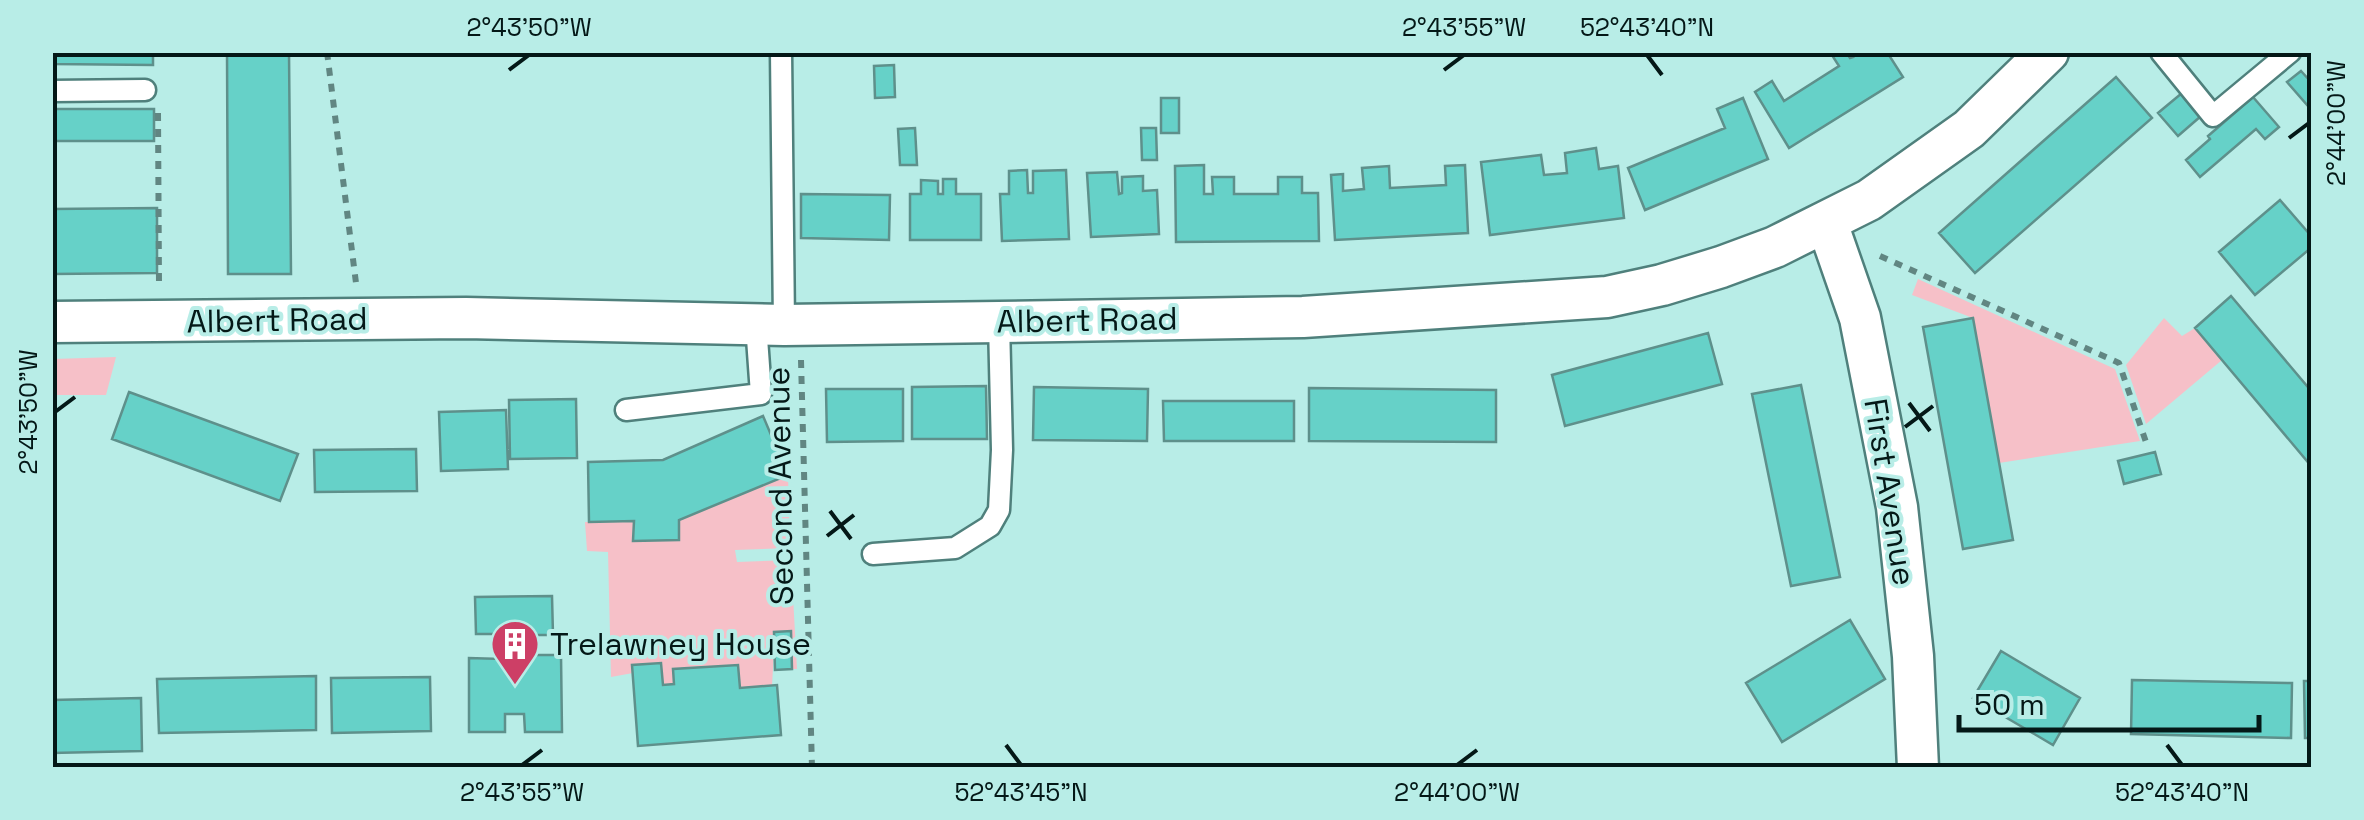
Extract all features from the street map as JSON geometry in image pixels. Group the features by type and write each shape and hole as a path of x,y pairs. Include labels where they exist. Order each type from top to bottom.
{"street":[{"name":"Albert Road","path":"52,322 361,319 781,324 1303,317 1607,296 1833,238 1884,190 1969,129 2048,52"},
{"name":"First Avenue","path":"1833,238 1860,318 1897,507 1913,656 1918,768"}],"lane":[{"path":"626,410 760,394 781,324 780,52"},
{"path":"2161,52 2213,116 2290,52"},
{"path":"52,92 145,90"},
{"path":"873,554 955,548 990,526 999,510 999,322"}],"path":[{"path":"327,52 361,319"},
{"path":"156,321 158,112"},
{"path":"1833,238 2119,364 2147,445"},
{"name":"Second Avenue","path":"781,324 812,768"}],"shaded area":[{"path":"1918,279 2115,369 2140,441 1999,463 1973,318 1912,295"},
{"path":"2164,318 2182,336 2195,328 2222,360 2146,424 2126,365"},
{"path":"116,357 106,395 53,395 53,359"},
{"path":"788,475 790,548 735,550 737,562 791,560 797,669 792,669 791,632 775,632 772,686 740,688 738,665 674,669 674,684 663,685 660,663 633,665 633,673 611,677 608,552 587,551 585,522 634,521 634,541 679,540 679,520"}],"building":[{"path":"52,52 153,52 153,65 52,64"},
{"path":"227,52 289,52 291,274 228,274"},
{"path":"1830,52 1846,52 1850,58 1850,52 1887,52 1903,77 1789,148 1755,92 1772,81 1784,101 1839,66"},
{"path":"894,65 895,97 875,98 874,66"},
{"path":"2301,71 2312,83 2312,103 2308,106 2287,82"},
{"path":"2116,77 2152,118 1975,273 1939,233"},
{"path":"2182,93 2201,116 2178,136 2158,113"},
{"path":"2253,97 2279,127 2265,139 2256,129 2200,177 2186,160"},
{"path":"1161,98 1179,98 1179,133 1161,133"},
{"path":"1743,98 1768,159 1645,210 1628,168 1725,128 1717,109"},
{"path":"52,109 154,109 154,141 52,141"},
{"path":"915,128 917,165 900,165 898,129"},
{"path":"1141,128 1156,128 1157,160 1142,160"},
{"path":"1596,148 1599,169 1618,166 1624,218 1490,235 1481,162 1541,155 1544,175 1567,173 1565,153"},
{"path":"1204,165 1204,194 1213,194 1212,177 1234,177 1234,194 1278,194 1278,177 1302,177 1302,193 1318,193 1319,241 1176,242 1175,166"},
{"path":"1465,165 1468,233 1335,240 1331,175 1343,174 1343,191 1364,189 1362,168 1389,166 1390,188 1446,185 1445,166"},
{"path":"1027,170 1028,193 1033,193 1033,171 1066,170 1069,239 1002,241 1000,194 1009,194 1009,171"},
{"path":"1117,172 1119,194 1122,177 1143,176 1143,191 1157,190 1159,234 1091,237 1087,173"},
{"path":"943,179 956,179 956,194 981,194 981,240 910,240 910,194 921,194 921,180 938,181 938,194 943,194"},
{"path":"801,194 890,195 889,240 801,238"},
{"path":"2280,200 2312,237 2312,247 2255,295 2219,252"},
{"path":"157,208 157,273 52,274 52,209"},
{"path":"2231,296 2312,392 2312,467 2195,328"},
{"path":"1973,318 2013,540 1963,549 1923,327"},
{"path":"1708,333 1722,384 1565,426 1552,375"},
{"path":"1801,385 1840,577 1791,586 1752,394"},
{"path":"986,386 987,439 912,439 912,387"},
{"path":"1034,387 1148,389 1147,441 1033,440"},
{"path":"1309,388 1496,390 1496,442 1309,441"},
{"path":"826,389 903,389 903,441 827,442"},
{"path":"129,392 298,454 280,501 112,439"},
{"path":"576,399 577,458 510,459 509,400"},
{"path":"1163,401 1294,401 1294,441 1164,441"},
{"path":"506,410 508,469 441,471 439,412"},
{"path":"763,416 788,475 679,520 679,540 633,541 634,521 589,522 588,462 663,460"},
{"path":"416,449 417,491 315,492 314,450"},
{"path":"2155,452 2161,474 2124,484 2118,461"},
{"name":"Trelawney House","path":"552,596 553,635 527,635 527,655 561,655 562,732 525,732 524,714 505,714 505,732 469,732 469,658 502,659 502,634 476,634 475,597"},
{"path":"1850,620 1885,679 1782,742 1746,683"},
{"path":"791,631 792,669 775,670 774,632"},
{"path":"2001,651 2080,698 2053,745 1973,698"},
{"path":"661,663 663,685 674,684 673,669 738,665 740,688 777,685 781,735 638,746 632,665"},
{"path":"316,676 316,730 159,733 157,679"},
{"path":"430,677 431,731 332,733 331,678"},
{"path":"2132,680 2292,683 2291,738 2131,734"},
{"path":"2304,681 2312,681 2312,738 2305,738"},
{"path":"141,698 142,751 52,753 52,700"}],"place":[{"name":"Trelawney House","path":"515,686"}]}
